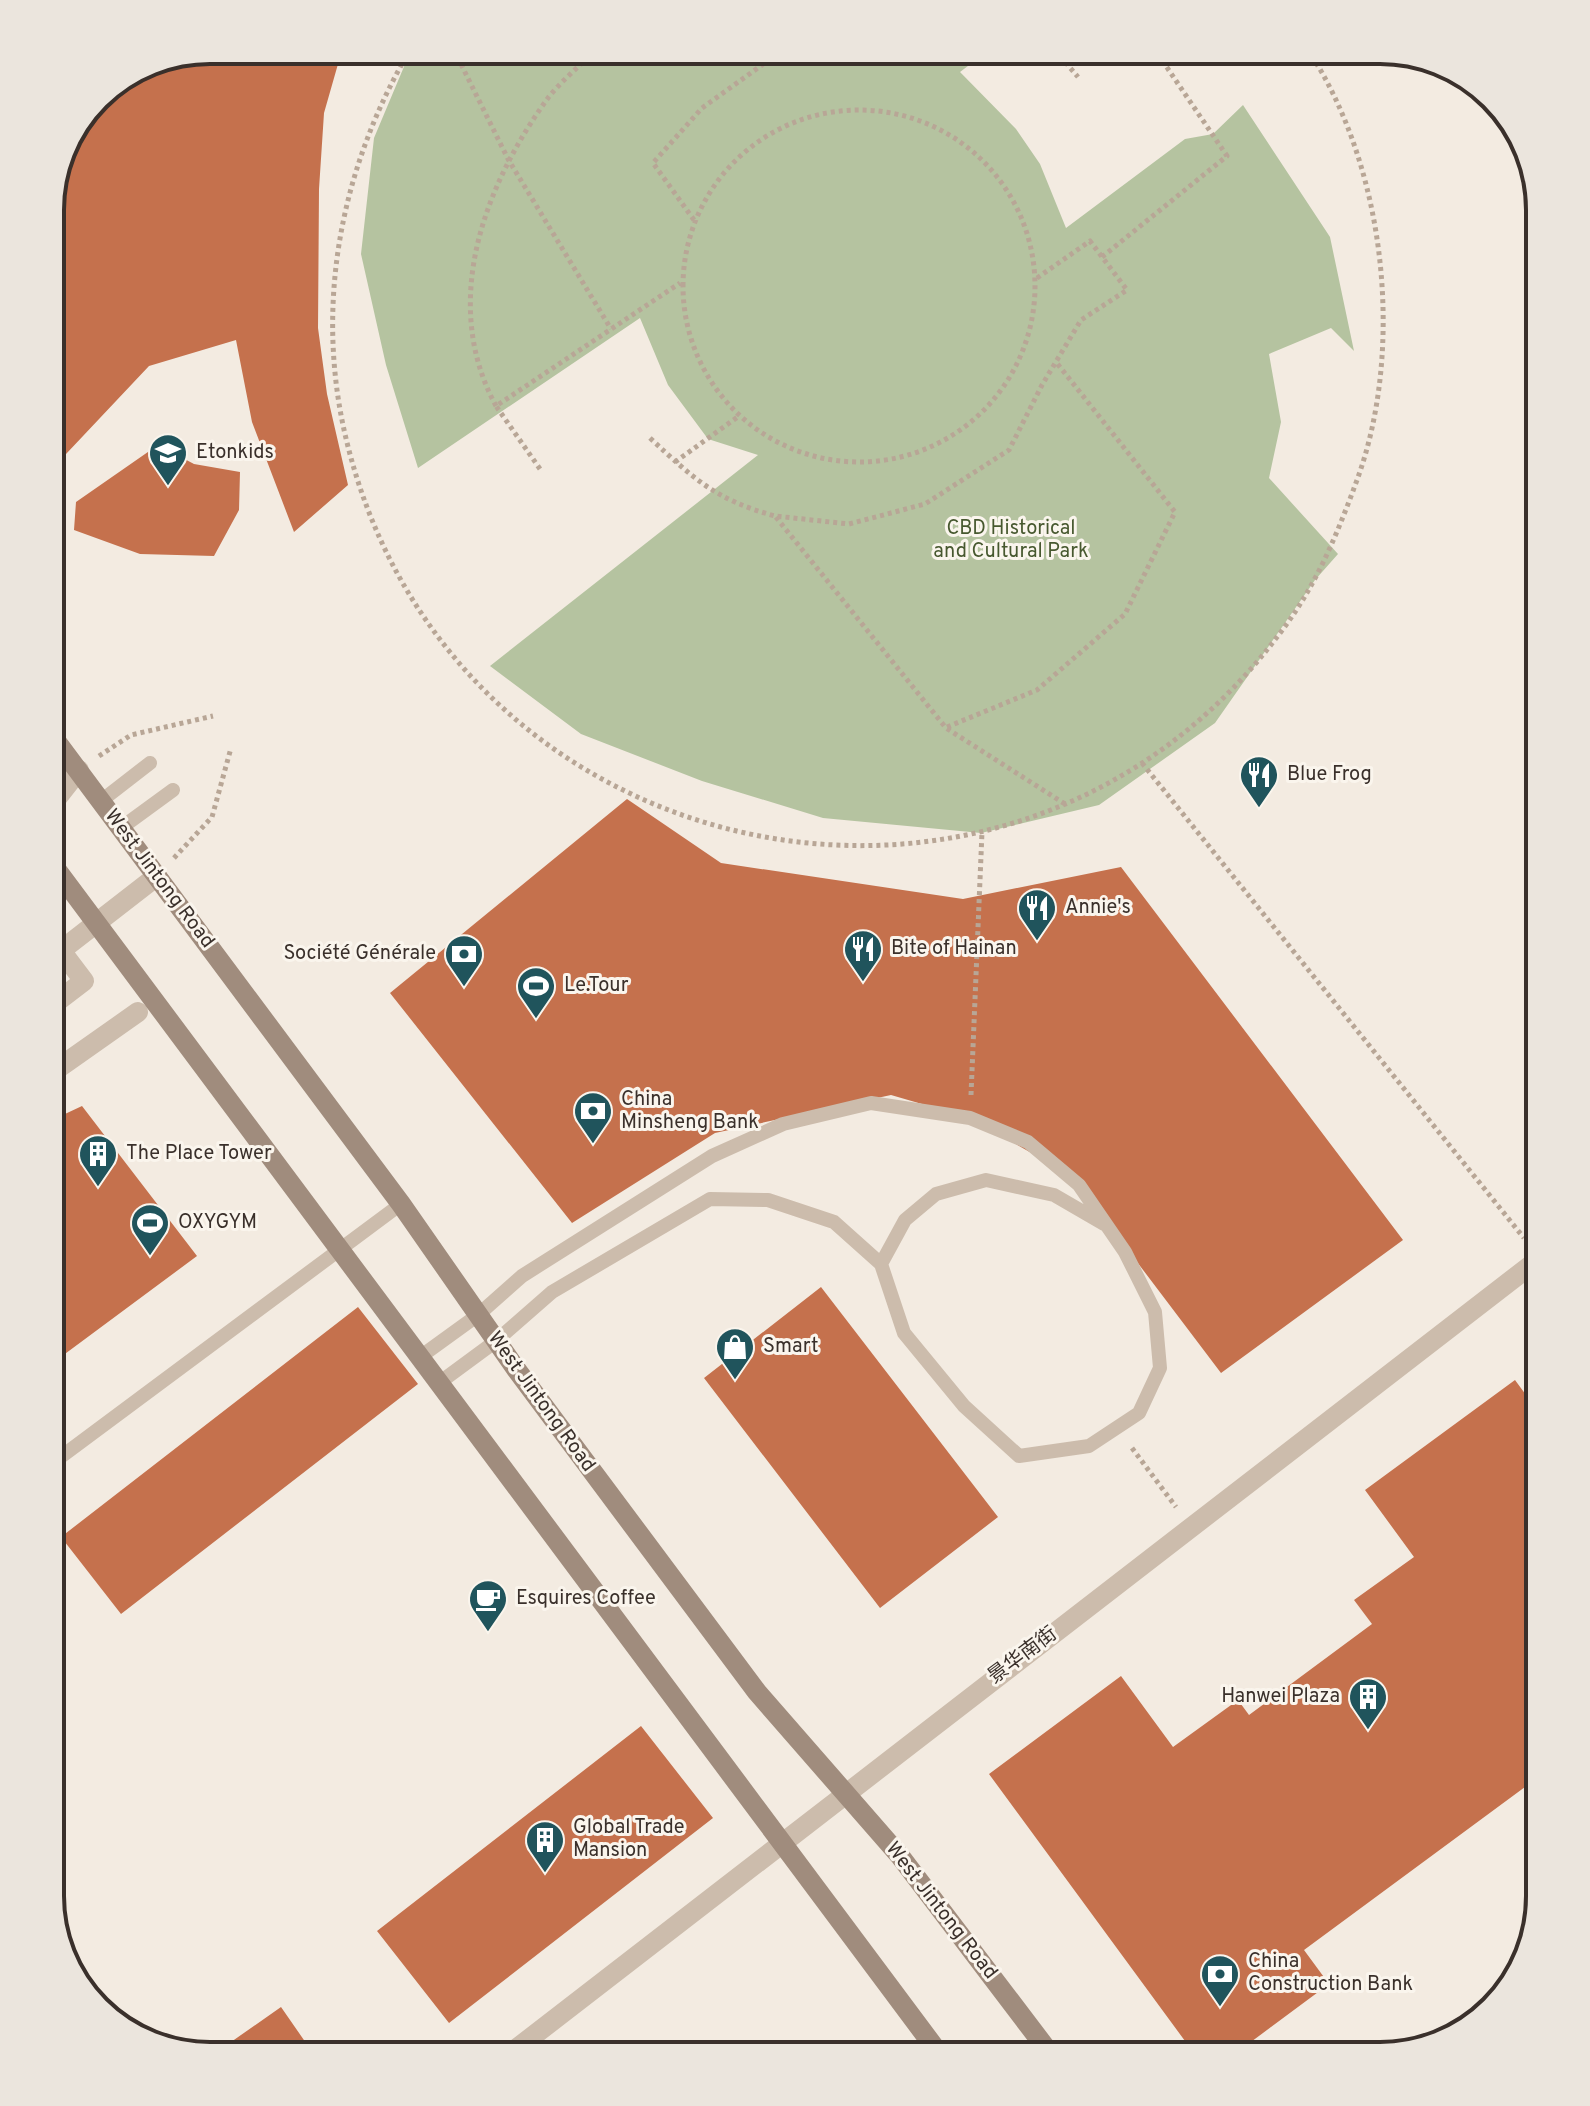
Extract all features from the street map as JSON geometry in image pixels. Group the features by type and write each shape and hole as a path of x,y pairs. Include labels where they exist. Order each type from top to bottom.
{"main road":[{"name":"West Jintong Road","path":"64,760 79,770 757,1692 900,1856 1041,2042"},
{"path":"64,880 931,2042"}],"street":[{"path":"64,789 79,770"},
{"path":"64,943 96,923 157,876"},
{"path":"64,960 84,981 64,996"},
{"path":"64,1064 138,1012"},
{"name":"景华南街","path":"525,2042 1191,1528 1526,1259"}],"lane":[{"path":"101,801 150,763"},
{"path":"121,828 173,790"},
{"path":"420,1357 478,1315 522,1276 712,1156 783,1124 871,1103 970,1118 1028,1142 1079,1185 1125,1252 1155,1312 1160,1368 1139,1413 1089,1446 1019,1456 964,1406 904,1333 881,1264 834,1222 768,1200 710,1199 552,1292 496,1341 439,1383"},
{"path":"881,1264 905,1220 936,1194 986,1180 1054,1195 1107,1227"},
{"path":"64,1455 401,1204"}],"path":[{"path":"402,64 383,95 349,188 333,284 335,383 355,479 393,570 415,608 483,692 566,761 663,811 767,840 875,847 982,832 1065,804 1142,763 1219,702 1284,629 1334,544 1368,452 1383,355 1381,257 1360,161 1317,64"},
{"path":"461,64 508,159 611,329"},
{"path":"540,469 480,378 468,317 469,283 482,225 508,159 550,96 581,64"},
{"path":"694,220 653,163 702,108 761,64"},
{"path":"1067,64 1078,77"},
{"path":"1102,257 1227,156 1166,66"},
{"path":"842,109 897,112 952,135 1000,177 1030,238 1037,278 1026,346 997,397 945,441 884,462 849,464 806,456 753,429 712,387 691,347 680,283 694,220 725,169 749,149 796,123 842,109"},
{"path":"650,438 698,483 737,506 775,516 849,524 925,504 1009,450 1081,320 1127,290 1090,241 1037,278"},
{"path":"496,406 680,283"},
{"path":"946,728 1037,690 1125,614 1175,512 1056,362"},
{"path":"675,462 740,416"},
{"path":"775,516 946,728 1065,804"},
{"path":"157,876 212,817 231,748"},
{"path":"1142,763 1526,1241"},
{"path":"970,1118 982,832"},
{"path":"1117,1428 1191,1528"}],"green space":[{"name":"CBD Historical and Cultural Park","path":"405,64 971,64 960,72 1016,129 1040,164 1066,228 1185,139 1213,134 1243,105 1330,237 1354,351 1331,328 1269,354 1281,422 1269,478 1338,554 1315,580 1215,723 1099,805 981,833 823,818 702,781 581,734 490,666 758,455 708,439 668,385 640,318 418,468 386,365 361,254 374,138"}],"building":[{"path":"201,64 338,64 324,113 319,189 318,328 327,394 348,485 294,532 252,422 236,340 149,366 64,456 64,201 75,154 94,121 114,100 137,84 154,75 182,67"},
{"name":"Etonkids","path":"158,445 194,464 240,472 239,510 214,556 140,554 74,530 76,502"},
{"path":"627,799 721,863 963,899 1121,867 1403,1240 1221,1373 1072,1176 970,1118 891,1095 715,1133 572,1223 390,993"},
{"name":"The Place Tower","path":"82,1106 197,1256 64,1355 64,1114"},
{"path":"821,1287 998,1517 880,1608 704,1378"},
{"path":"358,1307 418,1384 121,1614 64,1541 64,1535"},
{"name":"Hanwei Plaza","path":"1515,1380 1526,1395 1526,1786 1304,1950 1329,1984 1251,2042 1186,2042 989,1774 1121,1676 1173,1747 1238,1700 1249,1715 1372,1624 1354,1600 1414,1557 1365,1490"},
{"name":"Global Trade Mansion","path":"641,1726 713,1818 449,2023 377,1931"},
{"path":"281,2007 305,2042 231,2042"}],"place":[{"name":"Etonkids","path":"168,487"},
{"name":"Blue Frog","path":"1259,809"},
{"name":"Annie's","path":"1037,942"},
{"name":"Bite of Hainan","path":"863,983"},
{"name":"Société Générale","path":"464,988"},
{"name":"Le.Tour","path":"536,1020"},
{"name":"China Minsheng Bank","path":"593,1145"},
{"name":"The Place Tower","path":"98,1188"},
{"name":"OXYGYM","path":"150,1257"},
{"name":"Smart","path":"735,1381"},
{"name":"Esquires Coffee","path":"488,1633"},
{"name":"Hanwei Plaza","path":"1368,1731"},
{"name":"Global Trade Mansion","path":"545,1874"},
{"name":"China Construction Bank","path":"1220,2008"}]}
